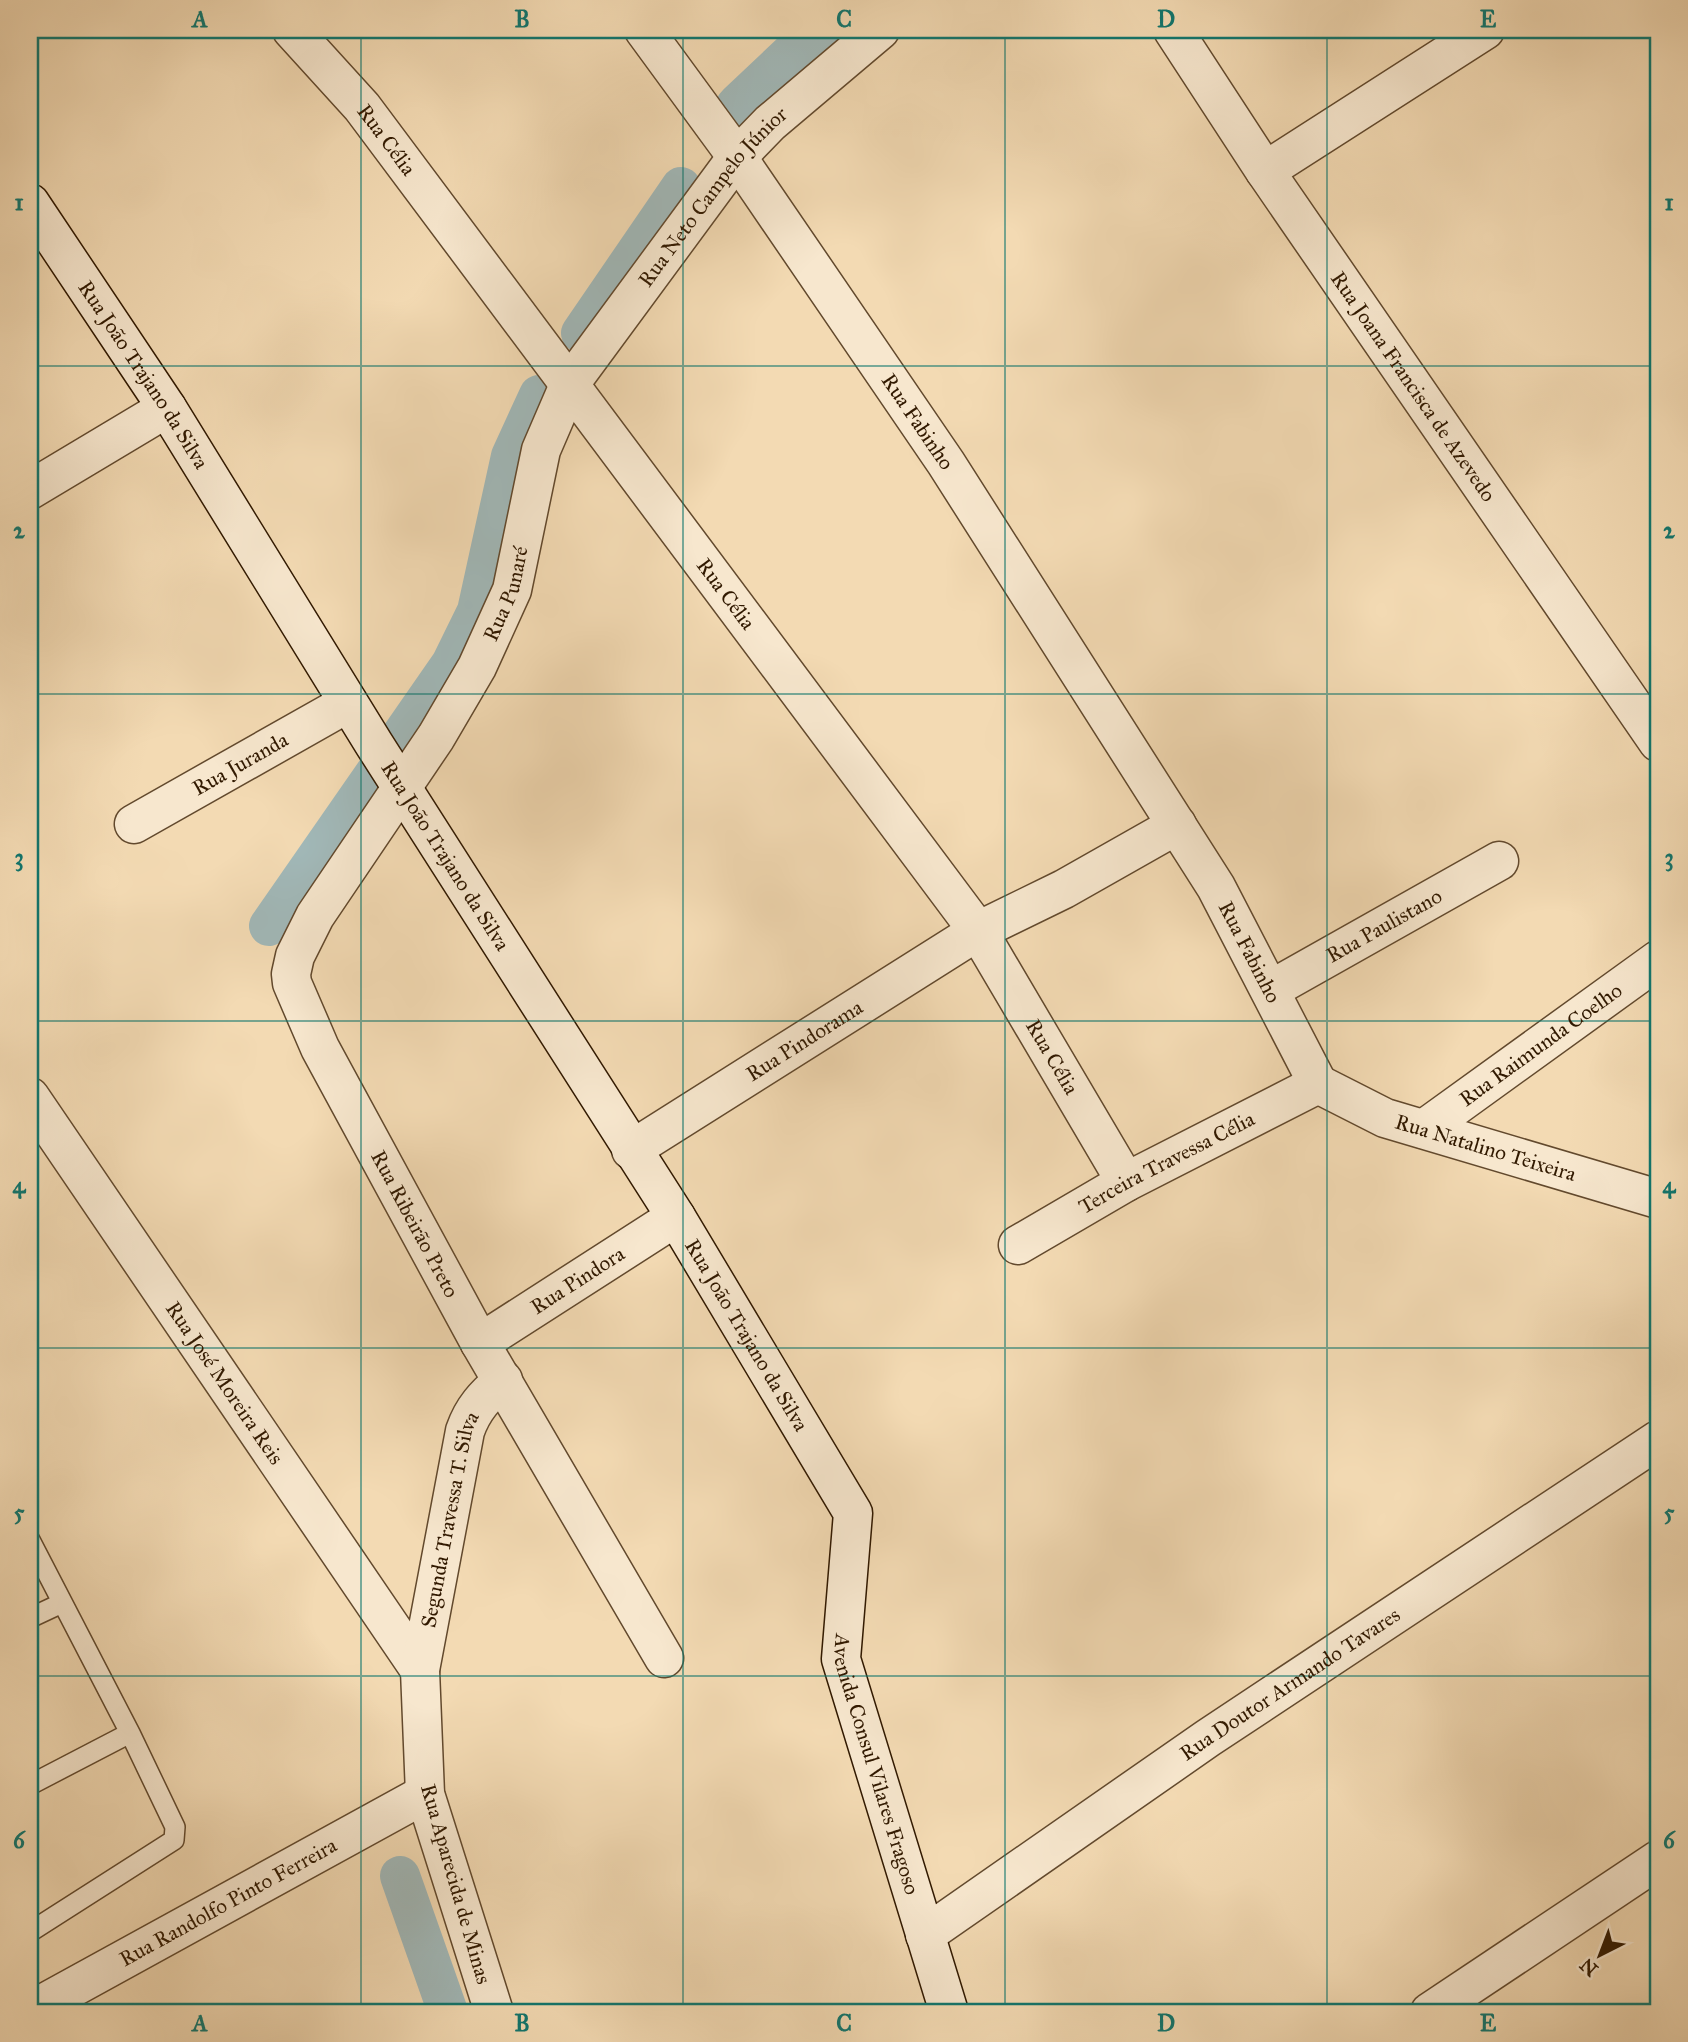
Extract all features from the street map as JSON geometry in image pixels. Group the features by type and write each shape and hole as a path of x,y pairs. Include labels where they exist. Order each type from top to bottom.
{"street":[{"name":"Rua Célia","path":"292,30 362,107 978,931 1126,1182"},
{"name":"Rua Fabinho","path":"644,30 737,157 946,463 1216,887 1318,1084"},
{"name":"Rua Neto Campelo Júnior","path":"569,385 737,157 770,123 880,30"},
{"name":"Rua Joana Francisca de Azevedo","path":"1173,30 1265,171 1658,742"},
{"path":"1265,171 1485,30"},
{"name":"Rua João Trajano da Silva","path":"30,203 167,408 348,703 676,1217 853,1513"},
{"name":"Rua Punaré","path":"401,785 436,737 477,667 512,590 541,450 569,385"},
{"path":"30,490 167,408"},
{"name":"Rua Juranda","path":"134,824 348,703"},
{"name":"Rua Ribeirão Preto","path":"401,785 315,916 295,956 292,984 320,1048 480,1343 664,1658"},
{"path":"978,931 1064,889 1177,825"},
{"name":"Rua Paulistano","path":"1270,990 1499,861"},
{"name":"Rua Pindorama","path":"631,1150 978,931"},
{"name":"Rua Raimunda Coelho","path":"1424,1129 1658,960"},
{"name":"Terceira Travessa Célia","path":"1018,1245 1126,1182 1318,1084"},
{"name":"Rua Natalino Teixeira","path":"1318,1084 1385,1118 1658,1199"},
{"name":"Rua José Moreira Reis","path":"30,1097 420,1671"},
{"name":"Rua Pindora","path":"480,1343 676,1217"},
{"name":"Segunda Travessa T. Silva","path":"420,1671 466,1431 477,1405 503,1380"},
{"name":"Rua Doutor Armando Tavares","path":"925,1935 1208,1738 1658,1440"},
{"name":"Avenida Consul Vilares Fragoso","path":"853,1513 841,1659 949,2012"},
{"name":"Rua Aparecida de Minas","path":"420,1671 425,1794 494,2012"},
{"name":"Rua Randolfo Pinto Ferreira","path":"30,2011 425,1794"},
{"path":"1430,2012 1658,1860"}],"lane":[{"path":"30,1540 175,1827 174,1840 30,1932"},
{"path":"30,1618 62,1603"},
{"path":"30,1785 130,1734"}],"waterway":[{"path":"747,114 836,30"},
{"path":"581,333 681,187"},
{"path":"269,926 451,664 477,611 511,456 539,395"},
{"path":"400,1876 448,2012"}]}
